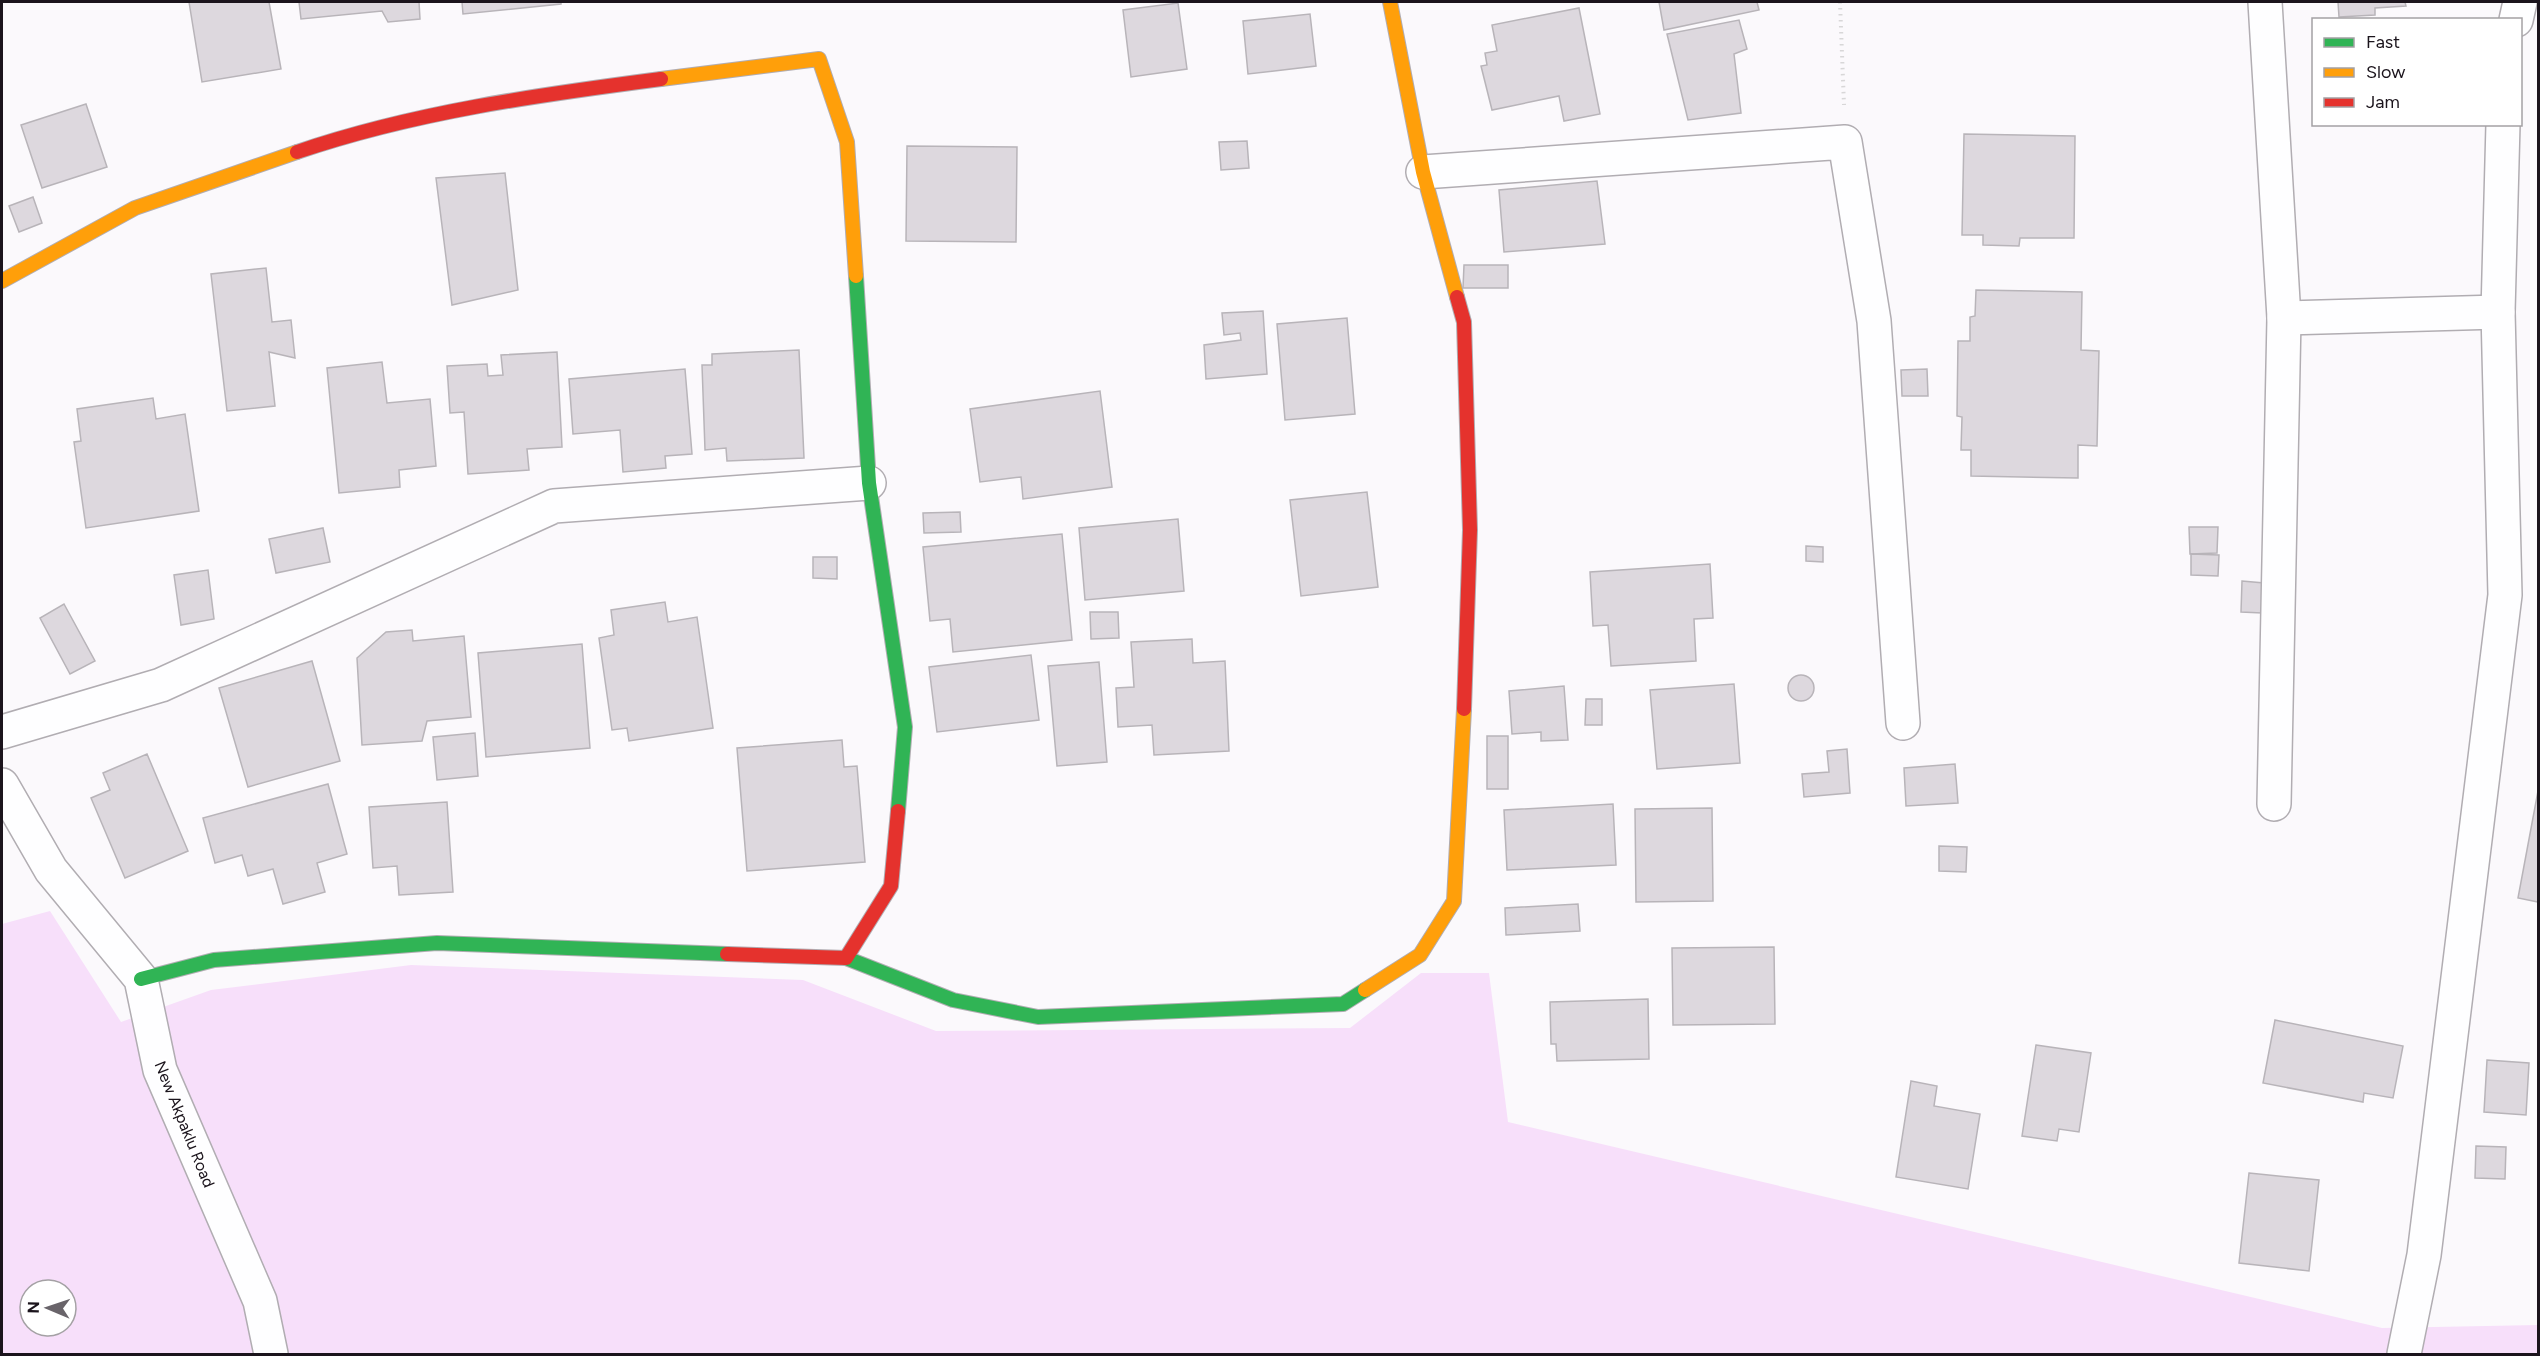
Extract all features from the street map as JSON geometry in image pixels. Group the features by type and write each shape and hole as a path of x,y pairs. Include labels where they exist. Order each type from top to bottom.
{"street":[{"path":"141,979 214,960 437,943 846,958 954,1000 1038,1017 1343,1004 1420,955 1454,901 1462,765 1470,530 1464,322 1423,172 1390,2"},
{"path":"2265,2 2284,318 2274,804"},
{"path":"2516,18 2520,2"},
{"path":"2,281 135,208 350,134 544,94 819,59 847,142 869,483 905,727 891,886 846,958"},
{"path":"2404,1354 2424,1255 2505,595 2498,312 2503,126"},
{"path":"1423,172 1845,142 1875,321 1903,723"},
{"path":"2284,318 2498,312"},
{"path":"2,732 161,685 554,506 869,483"},
{"name":"New Akpaklu Road","path":"2,785 51,870 141,979 160,1070 260,1301 271,1354"}],"path":[{"path":"1840,2 1845,142"}],"shaded area":[{"path":"50,911 121,1022 211,990 411,965 803,980 936,1031 1350,1028 1421,973 1489,973 1508,1122 2382,1328 2538,1325 2538,1354 2,1354 2,924"}],"building":[{"path":"189,2 269,2 281,69 202,82"},
{"path":"299,2 419,2 420,19 388,22 382,11 301,19"},
{"path":"462,2 561,2 561,4 463,14"},
{"path":"1659,2 1757,2 1759,10 1664,30"},
{"path":"2338,2 2405,2 2406,6 2375,8 2375,15 2339,17"},
{"path":"1178,3 1187,69 1131,77 1123,10"},
{"path":"1579,8 1600,114 1564,121 1559,96 1492,110 1481,66 1487,65 1485,53 1497,51 1492,25"},
{"path":"1310,14 1316,66 1248,74 1243,21"},
{"path":"1739,20 1747,49 1734,54 1741,113 1688,120 1667,34"},
{"path":"86,104 107,167 42,188 21,125"},
{"path":"1964,134 2075,136 2074,238 2020,238 2019,246 1983,245 1983,235 1962,235"},
{"path":"1247,141 1249,168 1221,170 1219,142"},
{"path":"907,146 1017,147 1016,242 906,241"},
{"path":"505,173 518,290 452,305 436,178"},
{"path":"1597,181 1605,244 1504,252 1499,190"},
{"path":"33,197 42,223 19,232 9,206"},
{"path":"1464,265 1508,265 1508,288 1463,288"},
{"path":"266,268 272,322 291,320 295,358 269,352 275,406 227,411 211,274"},
{"path":"1976,290 2082,292 2081,350 2099,351 2097,446 2078,445 2078,478 1971,476 1971,450 1961,450 1962,417 1957,416 1958,341 1970,341 1970,317 1975,316"},
{"path":"1263,311 1267,374 1206,379 1204,345 1241,340 1240,333 1224,335 1222,313"},
{"path":"1347,318 1355,414 1285,420 1277,324"},
{"path":"799,350 804,458 727,461 726,448 705,450 702,365 712,365 712,354"},
{"path":"557,352 562,447 527,449 529,470 468,474 464,412 450,413 447,366 487,364 488,376 503,375 501,355"},
{"path":"382,362 387,403 430,399 436,466 399,470 400,487 339,493 327,368"},
{"path":"685,369 692,454 665,456 666,468 623,472 620,430 573,434 569,379"},
{"path":"1927,369 1928,396 1902,396 1901,370"},
{"path":"1100,391 1112,487 1023,499 1021,477 980,482 970,409"},
{"path":"153,398 156,419 185,414 199,511 86,528 74,442 81,441 77,409"},
{"path":"1367,492 1378,587 1301,596 1290,500"},
{"path":"960,512 961,532 924,533 923,513"},
{"path":"1178,519 1184,591 1085,600 1079,528"},
{"path":"2189,527 2218,527 2217,553 2190,554"},
{"path":"323,528 330,562 276,573 269,539"},
{"path":"1062,534 1072,640 953,652 950,619 930,621 923,547"},
{"path":"1806,546 1823,547 1823,562 1806,561"},
{"path":"2191,554 2219,555 2218,576 2191,575"},
{"path":"813,557 837,557 837,579 813,578"},
{"path":"1710,564 1713,618 1694,619 1696,661 1611,666 1608,625 1593,626 1590,572"},
{"path":"208,570 214,619 181,625 174,575"},
{"path":"2242,581 2264,583 2262,613 2241,612"},
{"path":"665,602 668,622 697,617 713,728 629,741 627,728 612,730 599,638 614,635 611,610"},
{"path":"64,604 95,661 70,674 40,618"},
{"path":"1090,612 1118,612 1119,638 1091,639"},
{"path":"412,630 413,641 464,636 471,717 427,721 422,741 362,745 357,658 386,632"},
{"path":"1192,639 1193,663 1225,661 1229,751 1154,755 1152,725 1118,727 1116,688 1134,687 1131,642"},
{"path":"582,644 590,748 486,757 478,653"},
{"path":"1031,655 1039,720 937,732 929,667"},
{"path":"312,661 340,761 248,787 219,688"},
{"path":"1099,662 1107,762 1057,766 1048,666"},
{"path":"1801,675 1810,679 1814,688 1810,697 1801,701 1792,697 1788,688 1792,679"},
{"path":"1734,684 1740,763 1657,769 1650,690"},
{"path":"1564,686 1568,740 1541,741 1541,732 1512,734 1509,691"},
{"path":"1586,699 1602,699 1602,725 1585,725"},
{"path":"475,733 478,776 437,780 433,737"},
{"path":"1487,736 1508,736 1508,789 1487,789"},
{"path":"842,740 844,767 857,766 865,862 747,871 737,748"},
{"path":"1847,749 1850,793 1804,797 1802,774 1829,772 1827,751"},
{"path":"147,754 188,851 125,878 91,798 110,790 103,773"},
{"path":"1955,764 1958,803 1906,806 1904,768"},
{"path":"328,784 347,854 317,863 325,892 283,904 273,869 248,876 242,855 215,863 203,818"},
{"path":"2538,791 2538,902 2518,898"},
{"path":"447,802 453,892 399,895 397,866 373,868 369,807"},
{"path":"1613,804 1616,865 1507,870 1504,810"},
{"path":"1712,808 1713,901 1636,902 1635,809"},
{"path":"1939,846 1967,847 1966,872 1939,871"},
{"path":"1578,904 1580,931 1506,935 1505,908"},
{"path":"1774,947 1775,1024 1673,1025 1672,948"},
{"path":"1648,999 1649,1059 1557,1061 1556,1044 1551,1044 1550,1002"},
{"path":"2275,1020 2403,1046 2393,1098 2364,1093 2363,1102 2263,1083"},
{"path":"2036,1045 2091,1053 2079,1132 2059,1129 2057,1141 2022,1136"},
{"path":"2487,1060 2529,1063 2526,1115 2484,1112"},
{"path":"1911,1081 1937,1086 1934,1106 1980,1114 1968,1189 1896,1177"},
{"path":"2476,1146 2506,1147 2505,1179 2475,1178"},
{"path":"2249,1173 2319,1180 2309,1271 2239,1263"}],"traffic: fast":[{"path":"856,276 869,483 905,727 898,811"},
{"path":"141,979 214,960 437,943 727,954"},
{"path":"846,958 953,1000 1038,1017 1343,1004 1365,990"}],"traffic: slow":[{"path":"1390,2 1423,172 1457,297"},
{"path":"661,79 819,59 847,142 856,276"},
{"path":"2,281 135,208 297,152"},
{"path":"1365,990 1420,955 1454,901 1464,709"}],"traffic: jam":[{"path":"297,152 386,126 477,106 661,79"},
{"path":"1457,297 1464,322 1470,530 1464,709"},
{"path":"727,954 846,958 891,886 898,811"}]}
